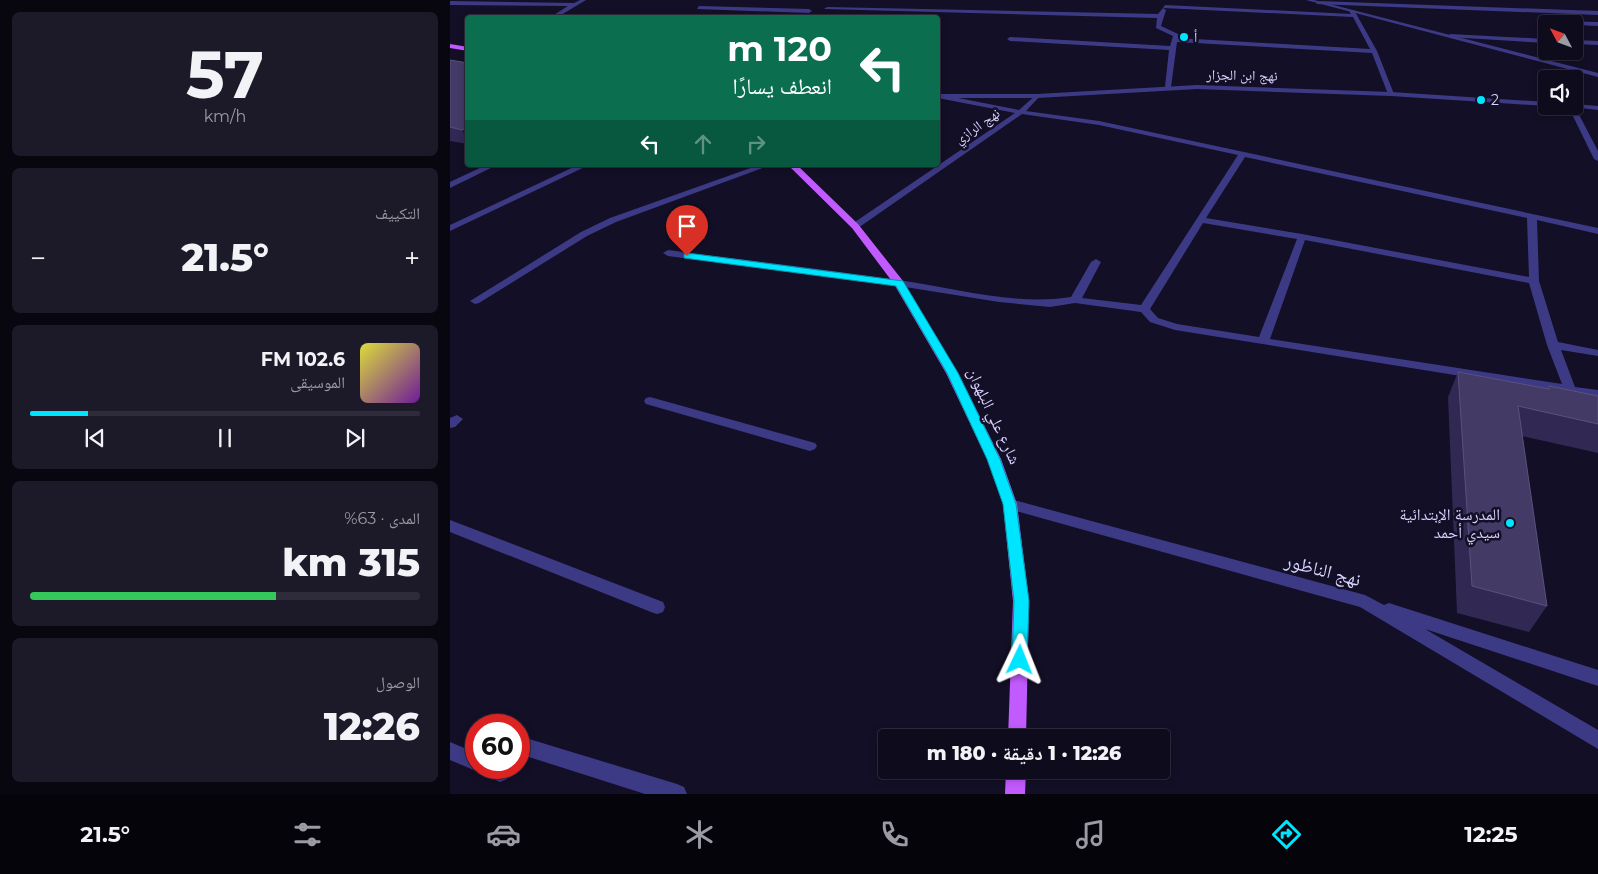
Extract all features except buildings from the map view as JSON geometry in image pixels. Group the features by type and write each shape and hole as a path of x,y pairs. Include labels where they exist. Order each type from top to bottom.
{"main road":[{"path":"450,46 465,48"},
{"name":"شارع علي البلهوان","path":"794,167 855,226 899,283 956,382 994,459 1010,504 1021,601 1017,729"},
{"path":"1015,794 1016,779"}],"street":[{"path":"450,2 454,0"},
{"path":"556,15 584,0"},
{"path":"1166,0 1158,27 1175,34 1168,87"},
{"path":"1308,0 1353,14 1450,36 1598,75"},
{"path":"450,2 575,4"},
{"path":"839,2 827,8 1160,16"},
{"path":"1318,3 1598,13"},
{"path":"1165,7 1353,14"},
{"path":"699,8 809,12"},
{"path":"1543,11 1548,15"},
{"path":"1353,14 1374,51 1391,94"},
{"path":"1583,24 1598,24"},
{"path":"1450,36 1538,41"},
{"path":"1010,39 1172,48"},
{"path":"1175,40 1374,51"},
{"path":"1583,42 1598,43"},
{"name":"نهج ابن الجزار","path":"940,96 1037,96 1168,87 1262,88 1538,103"},
{"path":"940,96 1021,112 1099,123 1598,231"},
{"name":"نهج الرازي","path":"855,226 1021,112 1037,96"},
{"path":"1583,107 1598,108"},
{"path":"1576,115 1598,159"},
{"path":"1144,309 1242,155"},
{"path":"450,184 488,167"},
{"path":"450,228 580,167"},
{"path":"475,301 584,234 613,220 761,167"},
{"path":"1532,217 1534,281 1553,345 1570,389"},
{"path":"1200,220 1302,237 1534,281"},
{"path":"1263,341 1302,237"},
{"path":"668,253 899,283 1014,301 1050,304 1075,300 1144,309 1154,320 1169,326 1598,394"},
{"path":"1075,300 1096,262"},
{"path":"1553,345 1598,353"},
{"path":"650,401 810,446"},
{"name":"نهج الناظور","path":"1010,504 1365,602 1598,740"},
{"path":"450,526 657,607"},
{"path":"1365,602 1598,678"},
{"path":"530,748 677,794"},
{"path":"450,751 465,757"}],"place":[{"name":"أ","path":"1184,37"},
{"name":"2","path":"1481,100"},
{"name":"المدرسة الإبتدائية سيدي أحمد","path":"1510,523"}],"route":[{"path":"687,256 899,283 952,373 994,459 1010,504 1021,601 1020,660"}]}
